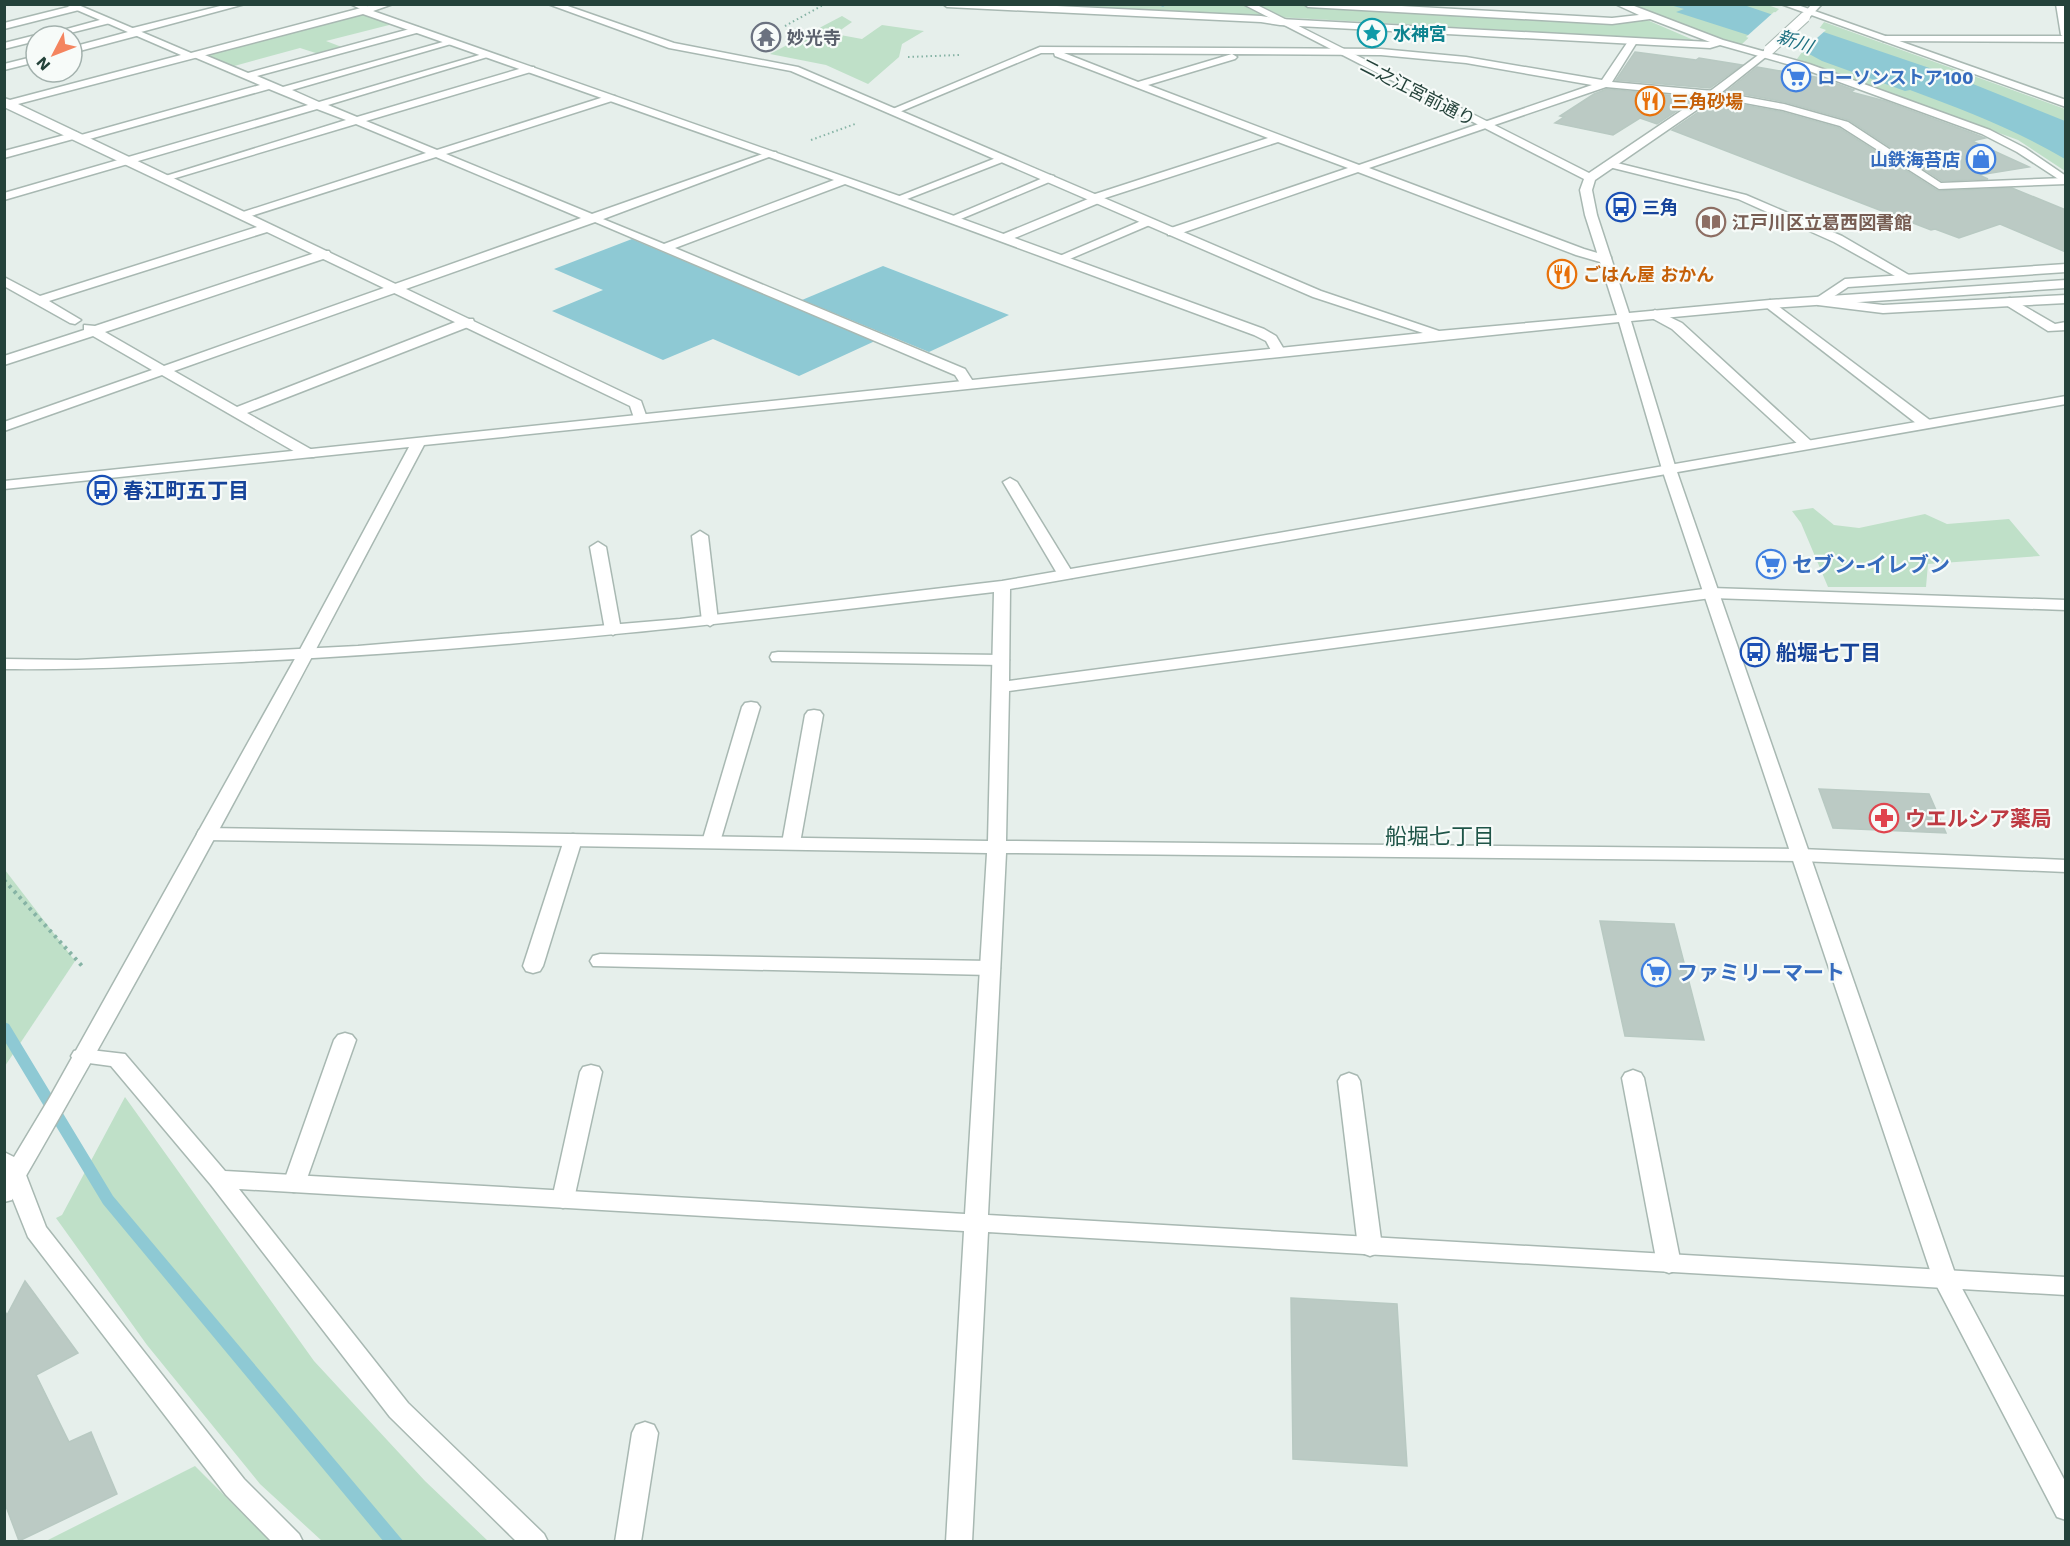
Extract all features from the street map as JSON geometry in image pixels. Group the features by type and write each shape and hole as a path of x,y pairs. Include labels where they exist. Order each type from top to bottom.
{"street":[{"path":"84,47 241,4"},
{"path":"7,103 194,56 363,8 389,4"},
{"path":"552,4 672,46 794,69 1317,294 1440,335"},
{"path":"946,4 1632,42 1710,45 1720,42"},
{"name":"二之江宮前通り","path":"1247,4 1590,178"},
{"path":"1308,4 1612,21 1651,16"},
{"path":"1618,4 1720,42 1766,52 1986,132 2021,150 2065,181"},
{"path":"1785,4 1807,15 1886,39 2063,102"},
{"path":"1818,4 1766,52 1713,94 1590,178 1586,190 1591,215 1607,260 1622,317 1669,469 1945,1279 2066,1509"},
{"path":"1886,39 2066,37 2061,4"},
{"path":"4,26 72,6 319,105 960,372 967,383"},
{"path":"363,8 417,30 898,199 1259,332 1272,339 1278,351"},
{"path":"84,27 107,21"},
{"path":"247,76 417,30"},
{"path":"4,46 24,41"},
{"path":"4,155 453,42"},
{"path":"1172,232 1605,84 1632,42"},
{"path":"892,111 1040,50 1408,53 1466,60 1605,84 1713,94 1784,107 1844,124 1939,186 2065,181"},
{"path":"1047,50 1580,252 1607,260"},
{"path":"1138,85 1251,52"},
{"path":"4,197 489,55"},
{"path":"4,67 24,62"},
{"path":"165,178 530,69"},
{"path":"244,215 611,98"},
{"path":"7,103 636,404 640,418"},
{"path":"1005,238 1095,199 1279,138"},
{"path":"4,427 772,154"},
{"path":"898,199 1001,159"},
{"path":"1609,164 1742,197 1838,239 1908,278"},
{"path":"952,219 1050,178"},
{"path":"664,248 845,180"},
{"path":"1061,258 1148,222"},
{"path":"39,300 268,227"},
{"path":"4,361 325,254"},
{"path":"1818,301 1845,283 2066,268"},
{"path":"4,280 309,454"},
{"path":"4,485 967,383 1622,317 1770,304 2066,284"},
{"path":"1818,301 1883,309 2066,299"},
{"path":"2010,302 2053,328 2066,326"},
{"path":"1770,304 1926,424"},
{"path":"1655,314 1677,326 1806,444"},
{"path":"236,411 468,322"},
{"path":"4,664 77,666 305,655 710,621 1002,586 2066,400"},
{"path":"290,1542 235,1487 36,1231 8,1176 60,1099 305,655 419,442"},
{"path":"1010,482 1066,575"},
{"path":"700,536 710,621"},
{"path":"598,547 613,630"},
{"path":"959,1542 997,847 1002,586"},
{"path":"1001,687 1711,593 2066,605"},
{"path":"778,657 1001,660"},
{"path":"711,842 751,707"},
{"path":"791,843 814,715"},
{"path":"206,834 997,847 1800,855 2066,866"},
{"path":"533,966 573,840"},
{"path":"600,961 990,968"},
{"path":"294,1184 345,1040"},
{"path":"82,1056 117,1059 219,1179 399,1410 536,1542"},
{"path":"563,1199 591,1072"},
{"path":"1633,1077 1669,1264"},
{"path":"1349,1081 1370,1247"},
{"path":"219,1179 2066,1286"},
{"path":"628,1542 645,1433"}],"path":[{"path":"785,26 825,4"},
{"path":"772,154 892,111"},
{"path":"4,880 83,967"}],"green space":[{"path":"1292,4 1610,24 1647,20 1696,41 1295,18 996,5"},
{"path":"1765,4 1779,9 1742,44 1723,42 1623,5"},
{"path":"364,11 397,23 326,41 347,49 322,55 300,48 227,68 197,55"},
{"path":"842,16 852,22 835,34 862,39 882,25 924,31 902,44 899,57 868,84 826,65 770,54"},
{"path":"1824,22 2065,109 2065,171 2018,140 1797,59"},
{"path":"1813,508 1834,525 1859,528 1925,514 1947,524 2009,519 2040,556 1928,564 1926,587 1828,587 1801,523 1792,511"},
{"path":"5,870 75,961 5,1066"},
{"path":"125,1097 314,1361 425,1481 488,1541 322,1541 260,1484 147,1345 56,1218 62,1215"},
{"path":"195,1466 270,1541 46,1541"}],"water":[{"name":"新川","path":"1670,5 1744,5 1953,76 2065,121 2065,159 2009,130 1950,105 1910,90 1905,91 1811,55 1676,12 1684,9"},
{"path":"632,239 875,341 799,376 713,339 663,360 552,311 603,290 554,269"},
{"path":"883,266 1009,315 929,352 802,300"}],"pier":[{"path":"1774,12 1826,30 1799,54 1746,37"}],"building":[{"path":"1635,52 1742,65 1710,88 1616,80"},
{"path":"1757,67 1821,78 1854,90 1851,92 1885,101 1985,138 1972,141 2029,167 1979,175 1988,179 1942,181 1849,120 1785,102 1727,91"},
{"path":"1607,89 1696,98 1657,124 1640,118 1613,135 1555,123 1564,117 1560,116 1594,94"},
{"path":"1716,100 1782,112 1839,128 1938,191 2012,188 2066,210 2066,252 2000,224 1959,238 1935,229 1931,230 1672,130"},
{"path":"1819,789 1929,794 1946,833 1833,828"},
{"path":"1600,921 1674,924 1704,1040 1625,1036"},
{"path":"25,1281 78,1353 36,1375 69,1442 91,1432 117,1494 19,1541 4,1501 4,1310 7,1315"},
{"path":"1291,1298 1397,1304 1407,1466 1293,1459"}],"waterway":[{"path":"1159,4 1163,5"},
{"path":"4,1027 108,1200 395,1542"}],"place":[{"name":"水神宮","path":"1372,33"},
{"name":"妙光寺","path":"766,37"},
{"name":"ローソンストア100","path":"1796,77"},
{"name":"三角砂場","path":"1650,101"},
{"name":"山鉄海苔店","path":"1981,159"},
{"name":"三角","path":"1621,207"},
{"name":"江戸川区立葛西図書館","path":"1711,222"},
{"name":"ごはん屋 おかん","path":"1562,274"},
{"name":"春江町五丁目","path":"102,490"},
{"name":"セブン-イレブン","path":"1771,564"},
{"name":"船堀七丁目","path":"1755,652"},
{"name":"ウエルシア薬局","path":"1884,818"},
{"name":"ファミリーマート","path":"1656,972"}],"district":[{"name":"船堀七丁目","path":"1440,836"}]}
